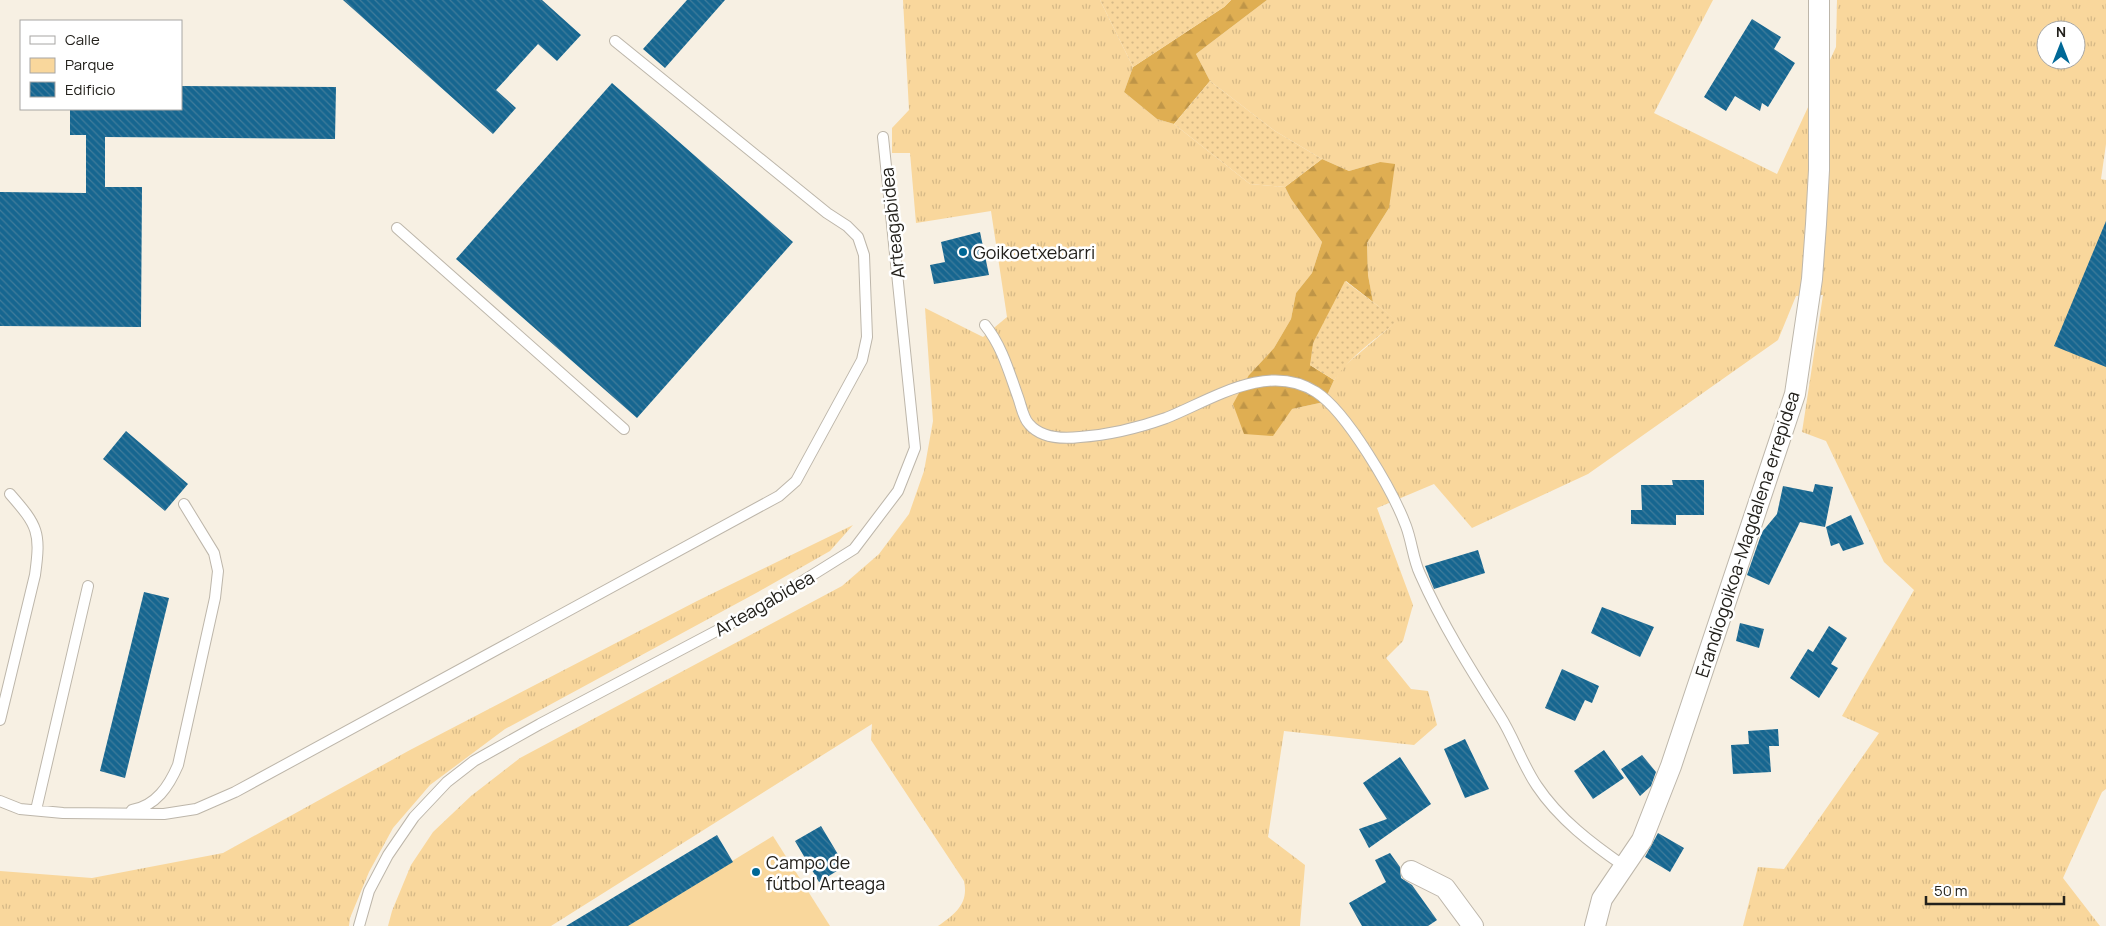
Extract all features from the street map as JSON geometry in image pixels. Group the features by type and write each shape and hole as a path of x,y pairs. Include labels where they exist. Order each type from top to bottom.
{"street":[{"name":"Erandiogoikoa-Magdalena errepidea","path":"1595,926 1602,899 1642,840 1671,766 1795,394 1812,279 1819,170 1819,0"},
{"path":"1411,871 1445,888 1473,926"}],"lane":[{"path":"0,801 20,809 63,813 164,814 196,809 235,792 779,496 796,481 862,360 867,337 864,255 858,237 847,226 827,213 615,41"},
{"name":"Arteagabidea","path":"359,926 369,890 388,855 414,817 447,782 474,761 758,609 854,549 898,491 915,448 883,137"},
{"path":"397,228 624,429"},
{"path":"985,325 994,337 1005,360 1028,423 1042,434 1066,438 1097,436 1133,429 1166,418 1235,388 1260,381 1291,382 1315,392 1332,406 1352,430 1392,497 1406,527 1418,572 1449,633 1508,728 1537,786 1562,816 1591,844 1624,866"},
{"path":"0,720 35,574 38,551 35,527 29,516 10,494"},
{"path":"117,813 144,808 158,797 172,781 178,765 215,598 218,572 214,553 184,504"},
{"path":"36,810 88,586"}],"green space":[{"path":"903,0 1100,0 1133,67 1124,92 1157,119 1174,124 1250,184 1285,187 1291,199 1322,242 1312,273 1296,293 1291,319 1274,348 1249,375 1292,409 1324,402 1342,368 1397,321 1373,302 1368,275 1367,243 1389,208 1380,162 1349,171 1322,159 1275,131 1210,81 1196,54 1267,0 1713,0 1654,113 1777,174 1836,47 1837,0 2106,0 2106,144 2101,179 2106,180 2106,789 2102,792 2063,878 2100,926 1743,926 1758,867 1784,869 1879,733 1842,716 1914,590 1884,562 1826,441 1802,432 1823,295 1796,296 1778,340 1588,474 1472,528 1434,484 1377,508 1413,605 1403,641 1386,658 1411,689 1428,691 1437,725 1414,745 1284,731 1268,837 1305,865 1300,926 938,926 959,908 964,896 964,881 871,740 872,724 551,926 388,926 392,911 411,865 433,832 471,796 520,758 842,586 879,554 909,514 924,471 933,421 925,308 983,337 1007,317 991,211 916,223 910,153 892,153 892,128 909,110"},
{"path":"1100,0 1231,0 1224,7 1133,67"},
{"path":"1231,0 1267,0 1196,54 1210,81 1174,124 1157,119 1124,92 1133,67 1224,7"},
{"path":"1210,81 1275,131 1322,159 1285,187 1250,184 1174,124"},
{"path":"1322,159 1349,171 1380,162 1395,164 1389,208 1367,243 1368,275 1373,302 1346,281 1310,365 1334,380 1324,402 1292,409 1273,436 1244,434 1233,404 1249,375 1274,348 1291,319 1296,293 1312,273 1322,242 1291,199 1285,187"},
{"path":"1345,281 1398,321 1372,341 1334,380 1310,365 1313,343"},
{"path":"853,525 830,551 505,729 430,785 393,828 369,872 350,918 349,926 0,926 0,871 92,878 223,853 410,750 697,601"},
{"name":"Campo de fútbol Arteaga","path":"773,836 830,926 626,926"}],"building":[{"path":"343,0 542,0 581,35 557,61 538,44 496,90 516,108 493,134"},
{"path":"687,0 725,0 665,68 643,49"},
{"path":"1752,19 1781,37 1774,49 1795,63 1768,107 1762,103 1760,111 1735,96 1726,111 1704,97"},
{"path":"612,83 793,242 637,418 456,259"},
{"path":"182,86 336,87 335,139 105,137 105,187 142,187 141,327 0,326 0,192 86,193 86,135 70,135 70,110 182,110"},
{"path":"2106,221 2106,367 2054,346"},
{"name":"Goikoetxebarri","path":"980,232 989,275 934,284 930,265 945,262 941,242"},
{"path":"126,431 188,484 165,511 103,459"},
{"path":"1672,480 1704,480 1704,515 1676,515 1676,525 1631,524 1631,510 1642,510 1641,485 1673,485"},
{"path":"1815,484 1833,487 1825,527 1800,522 1769,585 1747,575 1762,532 1777,514 1783,486 1813,492"},
{"path":"1851,515 1864,544 1843,551 1839,543 1831,546 1826,527"},
{"path":"1478,550 1485,573 1434,589 1425,566"},
{"path":"144,592 169,598 125,778 100,771"},
{"path":"1602,607 1654,627 1640,657 1591,633"},
{"path":"1740,623 1764,629 1759,648 1736,641"},
{"path":"1829,626 1847,638 1831,664 1838,668 1819,698 1790,678 1808,649 1813,652"},
{"path":"1562,669 1599,686 1592,703 1585,700 1575,721 1545,708"},
{"path":"1778,729 1779,746 1769,746 1771,772 1733,774 1731,745 1749,744 1748,731"},
{"path":"1465,739 1489,789 1465,798 1444,749"},
{"path":"1604,750 1624,778 1593,799 1574,771"},
{"path":"1642,755 1656,772 1651,786 1640,796 1621,769"},
{"path":"1400,757 1431,804 1369,848 1359,829 1387,819 1363,783"},
{"path":"821,826 845,866 819,882 795,841"},
{"path":"1658,833 1684,848 1670,872 1645,857"},
{"path":"717,835 733,862 628,926 566,926"},
{"path":"1390,853 1400,867 1401,878 1412,885 1437,920 1428,926 1362,926 1349,903 1386,882 1375,860"}],"place":[{"name":"Goikoetxebarri","path":"963,252"},
{"name":"Campo de fútbol Arteaga","path":"756,872"}]}
